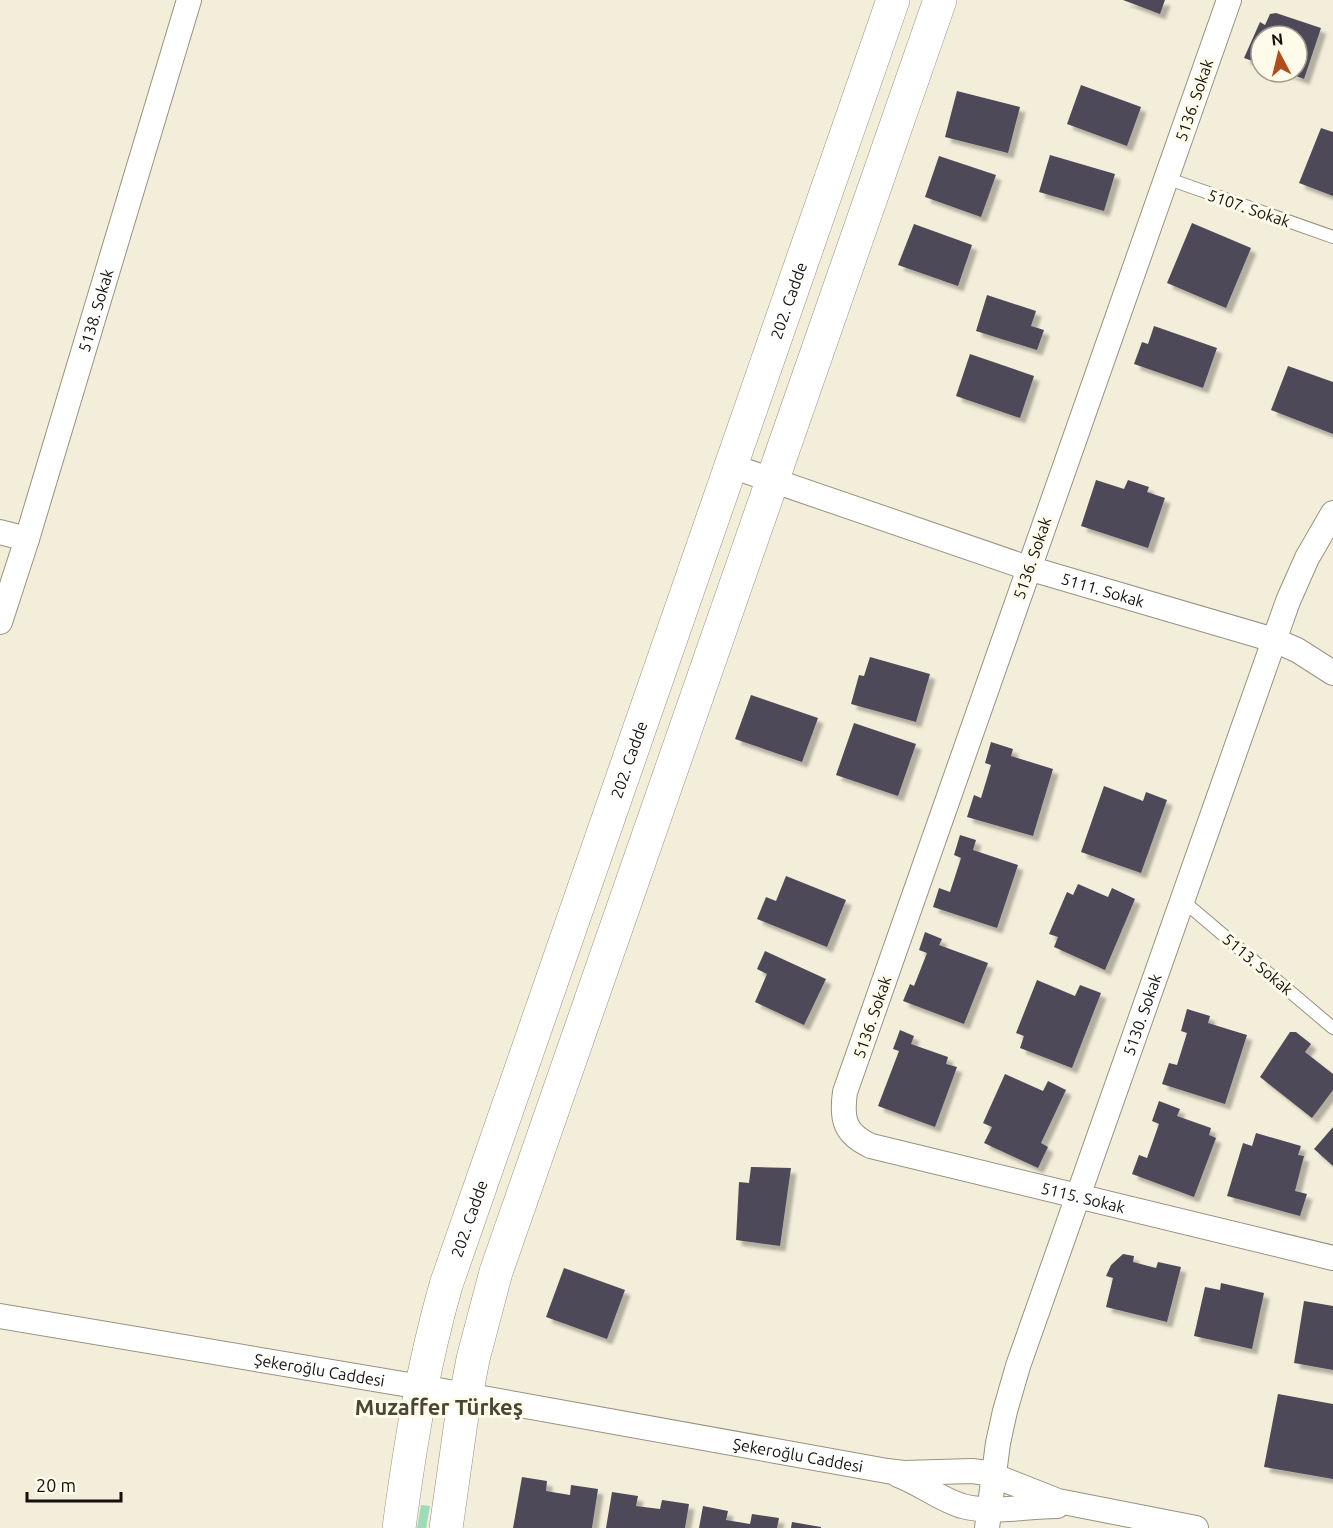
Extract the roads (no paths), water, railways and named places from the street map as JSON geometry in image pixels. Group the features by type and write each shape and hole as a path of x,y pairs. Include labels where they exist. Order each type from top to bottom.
{"main road":[{"name":"202. Cadde","path":"399,1528 421,1386 433,1329 459,1246 893,0"},
{"path":"446,1528 466,1395 478,1338 496,1272 940,0"}],"street":[{"name":"5138. Sokak","path":"0,622 189,0"},
{"name":"5136. Sokak","path":"844,1119 845,1092 1229,0"},
{"name":"5111. Sokak","path":"731,466 1028,568 1274,640 1297,650 1333,673"},
{"name":"5130. Sokak","path":"988,1519 993,1475 1005,1411 1018,1366 1288,601 1307,558 1333,513"},
{"path":"0,531 27,539"},
{"name":"5115. Sokak","path":"844,1119 849,1131 858,1140 871,1146 1333,1258"},
{"name":"Şekeroğlu Caddesi","path":"0,1317 421,1386 887,1472 904,1477 988,1519 1032,1506 1077,1506"},
{"name":"Şekeroğlu Caddesi","path":"887,1472 972,1471 993,1475 1033,1492 1077,1506 1196,1528"}],"lane":[{"name":"5107. Sokak","path":"1166,178 1333,237"},
{"name":"5113. Sokak","path":"1182,900 1333,1028"}],"district":[{"name":"Muzaffer Türkeş","path":"439,1406"}]}
